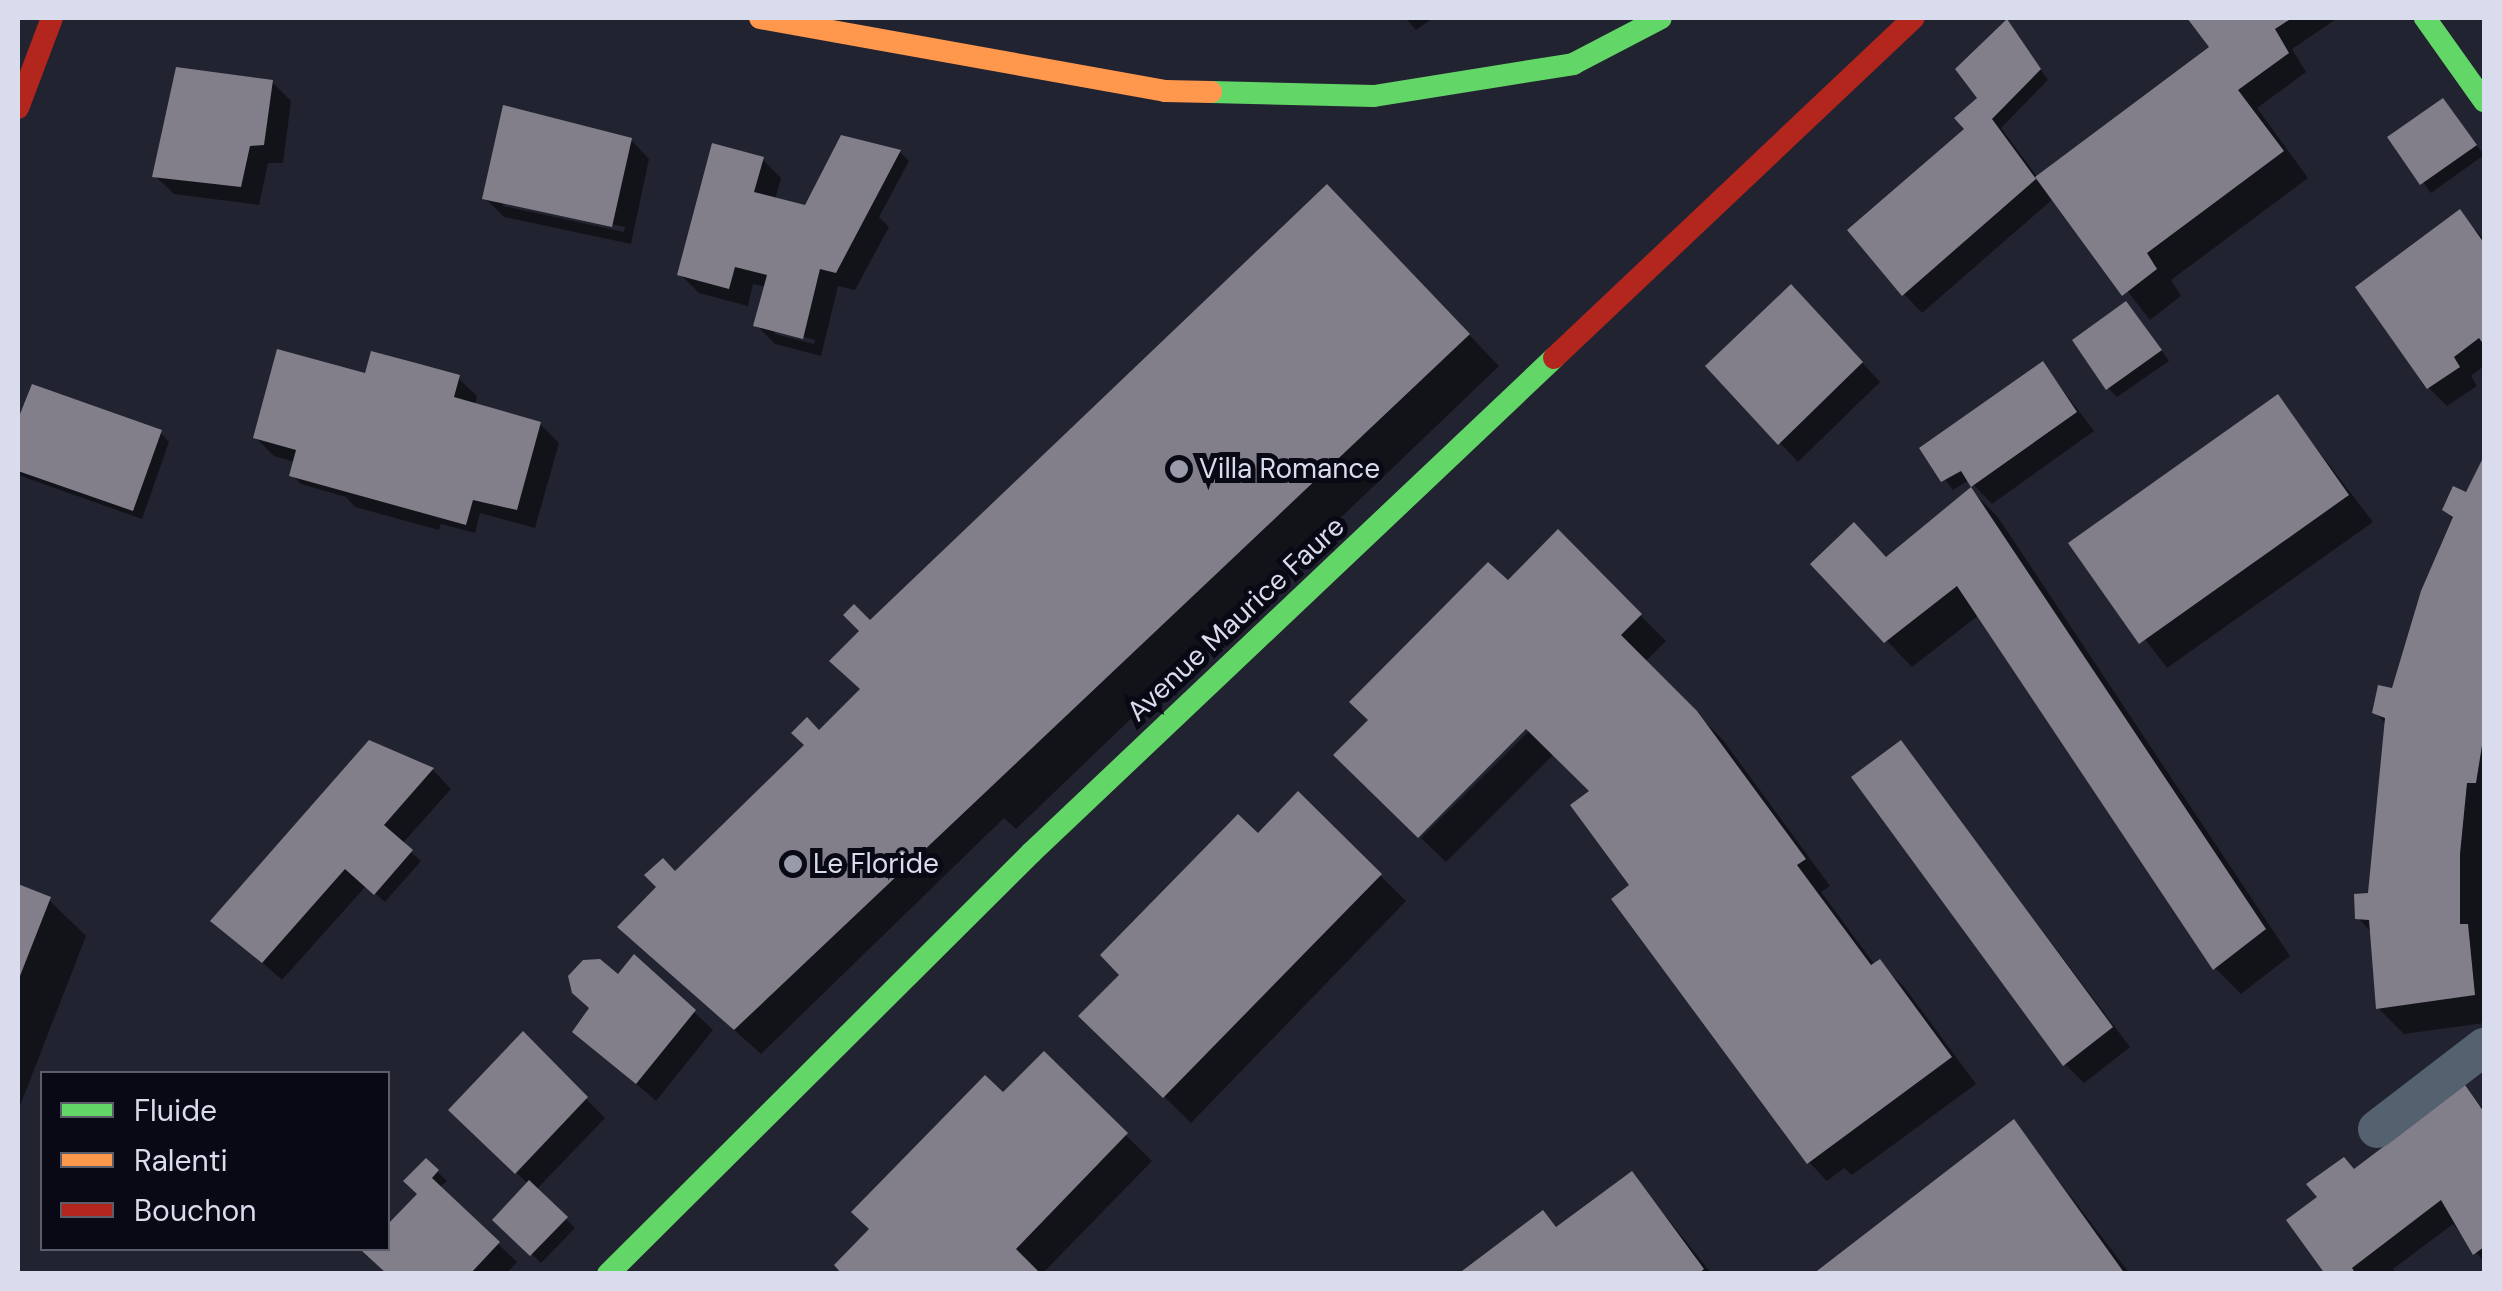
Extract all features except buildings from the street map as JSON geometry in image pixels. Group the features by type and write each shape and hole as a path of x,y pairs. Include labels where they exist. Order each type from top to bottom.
{"street":[{"path":"18,108 52,18"},
{"path":"760,18 1165,91 1374,96 1573,64 1662,18"},
{"name":"Avenue Maurice Faure","path":"608,1274 1031,853 1914,18"},
{"path":"2425,18 2484,101"}],"lane":[{"path":"2377,1129 2484,1047"}],"traffic: fast":[{"path":"1211,92 1374,96 1573,64 1661,18"},
{"path":"2425,18 2484,101"},
{"path":"608,1274 1031,853 1554,358"}],"traffic: slow":[{"path":"760,18 1165,91 1211,92"}],"traffic: jam":[{"path":"18,108 52,18"},
{"path":"1554,358 1914,18"}],"place":[{"name":"Villa Romance","path":"1179,469"},
{"name":"Le Floride","path":"793,864"}]}
